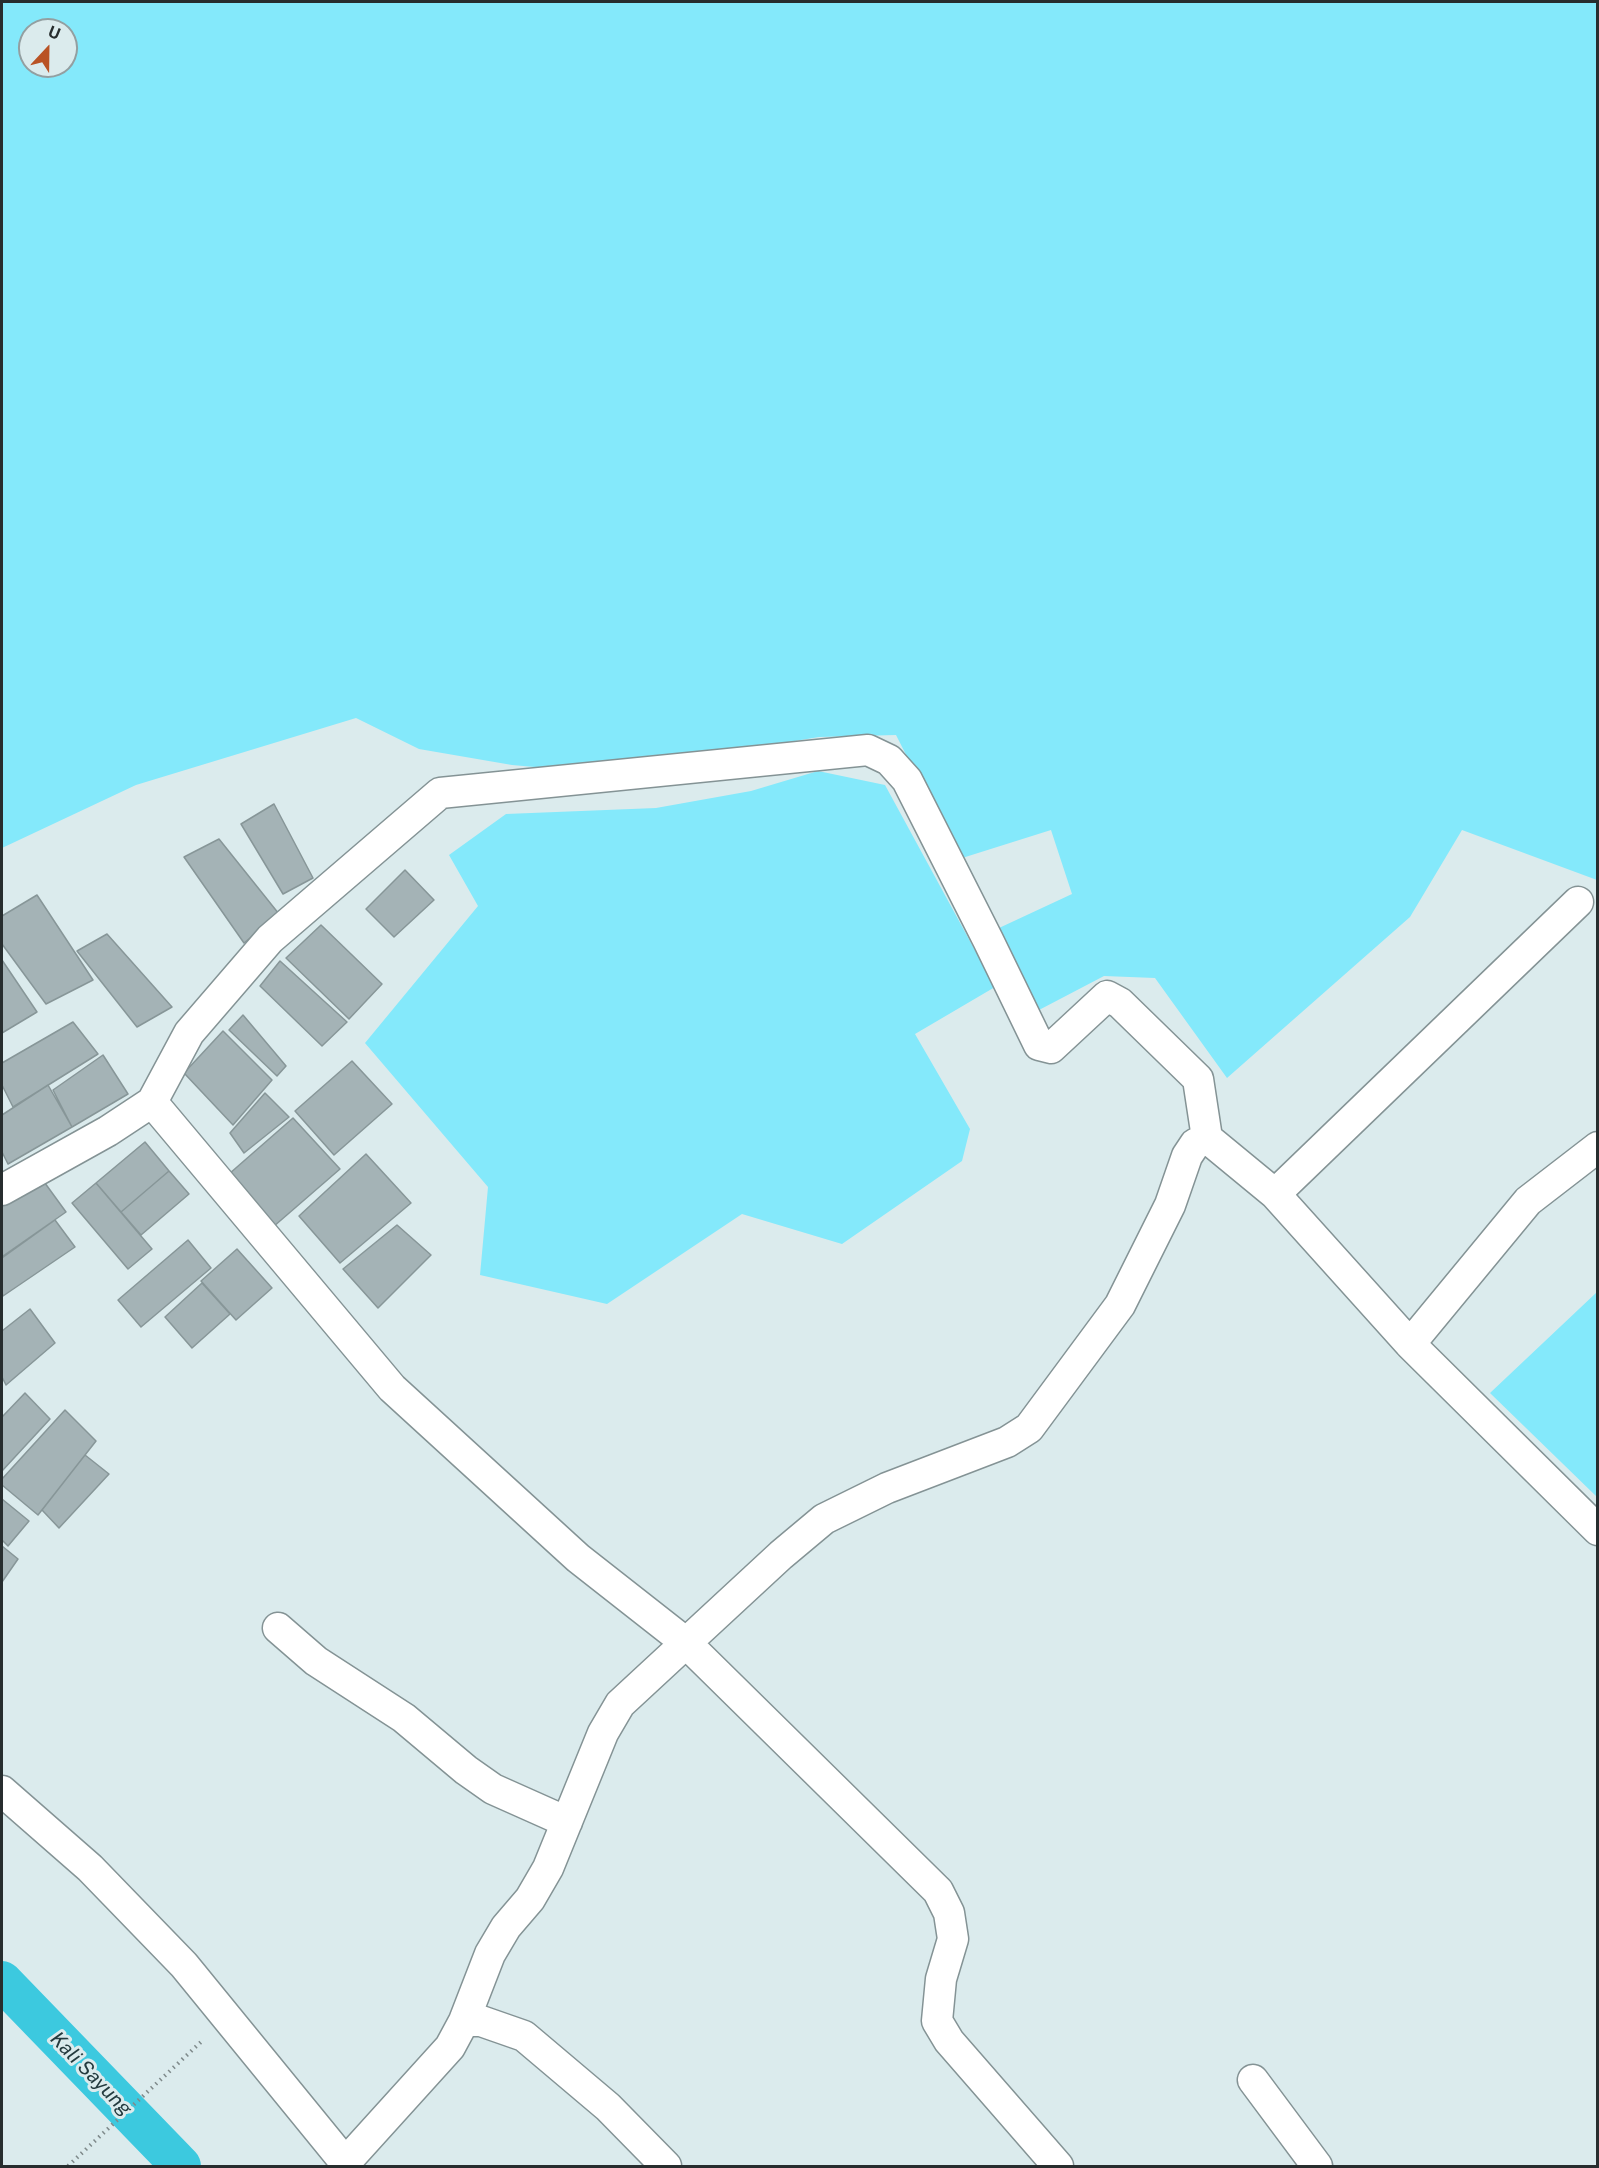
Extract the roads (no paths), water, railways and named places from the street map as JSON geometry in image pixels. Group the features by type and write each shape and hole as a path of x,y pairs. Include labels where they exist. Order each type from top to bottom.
{"street":[{"path":"2,1190 108,1131 152,1102 189,1033 270,939 440,794 868,750 889,760 907,780 1039,1045 1051,1048 1107,996 1120,1004 1198,1079 1207,1138 1275,1194 1410,1344 1598,1530"},
{"path":"1275,1194 1578,902"},
{"path":"152,1102 392,1388 578,1558 685,1642 938,1892 950,1913 953,1939 941,1978 937,2021 948,2041 1058,2166"},
{"path":"2,1791 90,1868 184,1965 346,2165 450,2047 464,2021 490,1954 506,1927 539,1885 603,1733 620,1704 685,1642 824,1519 886,1488 1007,1442 1029,1428 1120,1305 1170,1205 1186,1156 1194,1144 1207,1138"},
{"path":"1410,1344 1528,1201 1598,1147"},
{"path":"279,1628 316,1661 404,1718 466,1770 493,1789 567,1822"},
{"path":"464,2021 481,2020 524,2036 608,2107 666,2166"},
{"path":"1253,2080 1317,2166"}],"waterway":[{"name":"Kali Sayung","path":"2,1981 181,2166"}]}
